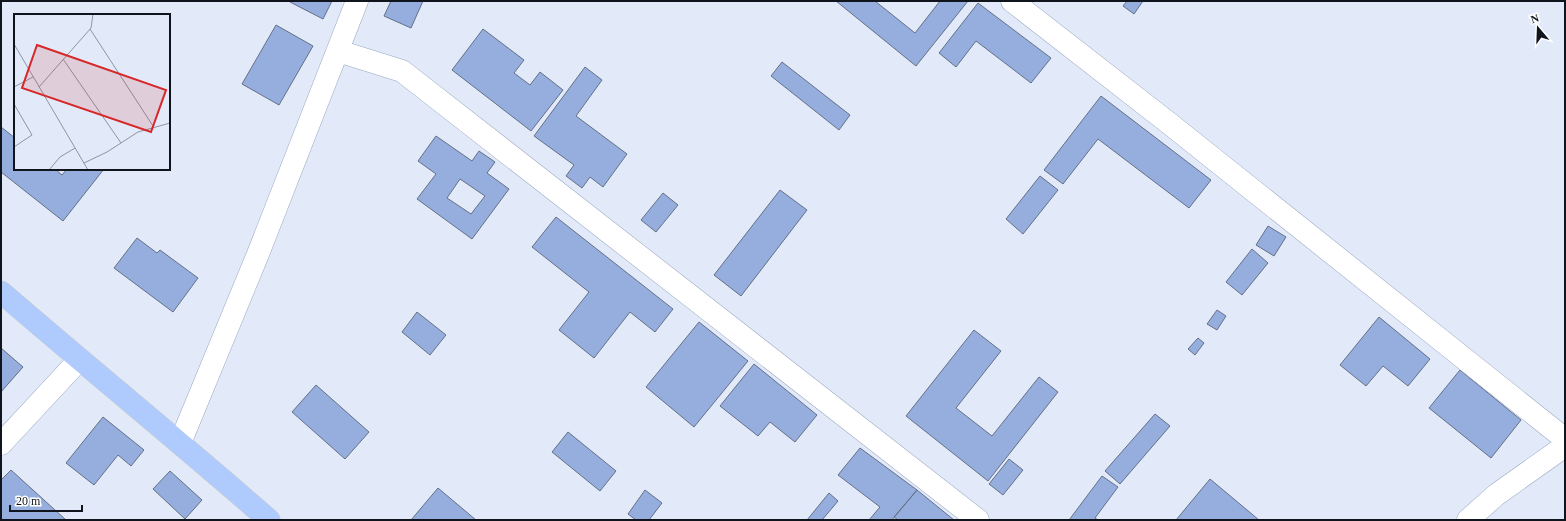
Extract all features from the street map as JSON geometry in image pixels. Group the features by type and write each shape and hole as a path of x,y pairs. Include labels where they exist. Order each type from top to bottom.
{"main road":[{"path":"1,292 79,360 180,443 269,520"}],"street":[{"path":"180,443 258,254 357,1"},
{"path":"1012,1 1177,129 1565,440"},
{"path":"338,51 402,71 978,520"},
{"path":"1,444 79,360"},
{"path":"1468,520 1496,495 1565,446"}],"building":[{"path":"290,1 332,1 323,19"},
{"path":"391,1 423,1 411,28 384,16"},
{"path":"836,1 875,1 915,33 940,1 968,1 916,66"},
{"path":"1127,1 1143,1 1134,14 1123,6"},
{"path":"978,3 1051,58 1031,83 976,41 956,67 939,53"},
{"path":"276,25 313,46 279,105 242,84"},
{"path":"483,29 524,60 514,73 530,85 540,72 563,90 531,131 452,70"},
{"path":"782,62 850,115 839,130 771,76"},
{"path":"585,67 602,80 576,116 627,154 603,187 590,177 582,188 566,176 574,165 534,136"},
{"path":"1101,96 1211,180 1189,208 1098,139 1063,184 1044,170"},
{"path":"1,127 14,137 14,170 56,170 62,175 66,170 103,170 63,221 1,172"},
{"path":"436,136 472,161 479,151 495,162 487,173 509,189 472,239 417,199 436,174 418,161","holes":["460,179 485,196 471,214 447,198"]},
{"path":"1040,176 1058,190 1023,234 1006,219"},
{"path":"780,190 807,210 741,296 714,275"},
{"path":"663,193 678,205 656,232 641,220"},
{"path":"556,217 673,309 655,332 630,312 594,358 559,330 589,292 532,247"},
{"path":"1268,226 1286,237 1274,256 1256,245"},
{"path":"137,238 157,253 160,250 198,278 173,312 114,268"},
{"path":"1252,249 1268,263 1242,295 1226,282"},
{"path":"1217,310 1226,316 1217,330 1207,324"},
{"path":"417,312 446,335 430,355 402,332"},
{"path":"1379,317 1430,359 1408,386 1383,366 1366,386 1340,365"},
{"path":"699,322 748,361 694,427 646,387"},
{"path":"974,330 1001,351 956,408 992,436 1039,377 1058,392 988,481 906,416"},
{"path":"1198,338 1204,343 1195,355 1188,349"},
{"path":"1,348 23,367 1,392"},
{"path":"754,364 817,415 795,442 770,422 758,436 720,406"},
{"path":"1460,370 1521,420 1491,458 1429,408"},
{"path":"316,385 369,432 345,459 292,412"},
{"path":"1155,414 1170,426 1120,484 1105,471"},
{"path":"103,417 144,450 131,466 118,455 94,485 66,463"},
{"path":"568,432 616,471 600,491 552,452"},
{"path":"860,448 917,490 892,520 869,520 880,507 838,475"},
{"path":"1009,459 1023,470 1003,495 989,484"},
{"path":"11,470 66,520 1,520 1,480"},
{"path":"170,471 202,500 185,519 153,489"},
{"path":"1102,476 1118,487 1095,518 1098,520 1069,520"},
{"path":"1210,479 1259,520 1176,520"},
{"path":"438,488 476,520 411,520"},
{"path":"645,490 662,503 649,520 636,520 628,514"},
{"path":"917,490 954,520 898,520 894,517"},
{"path":"829,493 838,501 822,520 807,520"}]}
